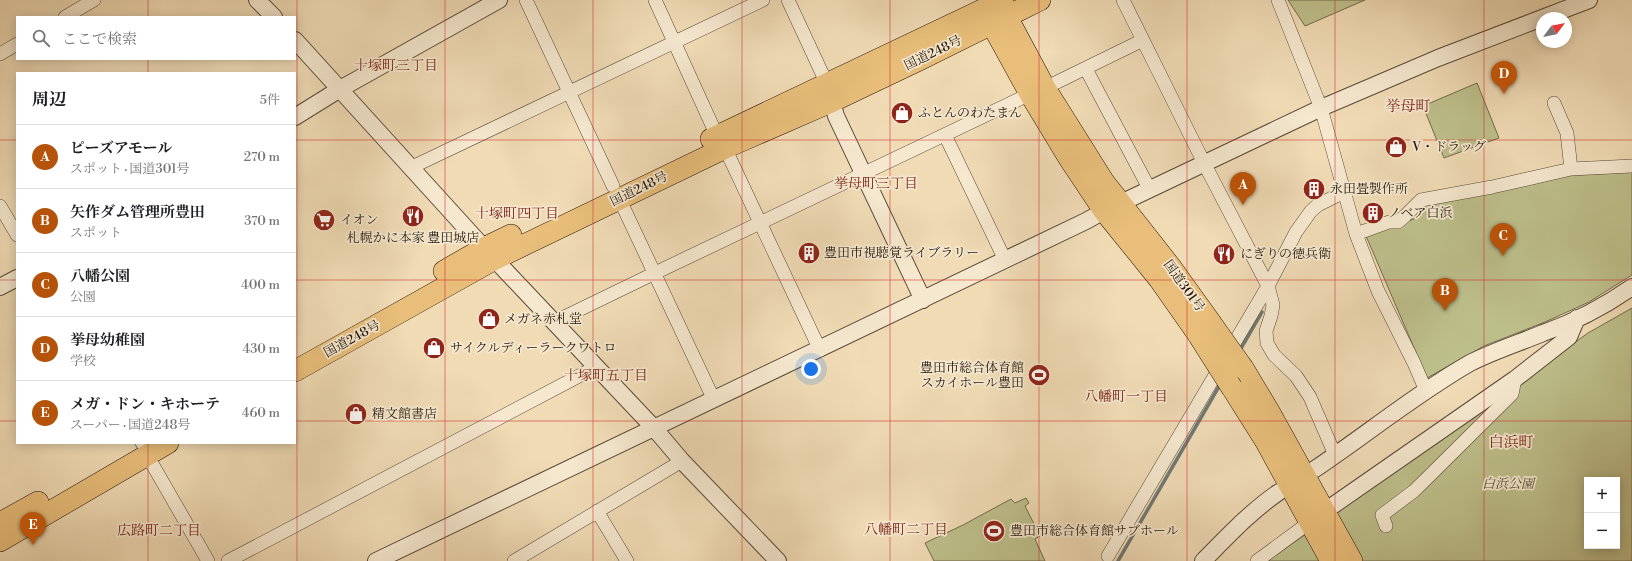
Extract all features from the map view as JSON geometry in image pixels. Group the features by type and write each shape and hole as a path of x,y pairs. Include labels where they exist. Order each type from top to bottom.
{"highway":[{"name":"国道248号","path":"296,355 489,254 721,142 830,92 994,8 1040,0"},
{"name":"国道301号","path":"994,8 1038,91 1070,160 1170,266 1205,329 1232,388 1321,524 1352,561"},
{"name":"国道248号","path":"296,370 489,254"},
{"name":"国道301号","path":"1205,329 1243,368 1321,524 1331,561"},
{"path":"0,524 144,446 160,444"},
{"path":"0,541 144,446"}],"street":[{"path":"67,16 94,0"},
{"path":"257,0 273,16"},
{"path":"296,116 340,89 500,0"},
{"path":"526,0 714,400"},
{"path":"655,0 820,350"},
{"path":"412,167 763,0"},
{"path":"788,0 830,92 836,116 923,300"},
{"path":"1123,0 1204,163 1268,286 1273,305 1266,331 1267,343 1274,355 1296,376 1310,397 1335,455"},
{"path":"1278,0 1321,108 1356,234 1378,291 1414,363 1426,391"},
{"path":"376,561 820,350 1204,163 1321,108 1438,58 1589,0"},
{"path":"554,322 1086,69 1143,40"},
{"path":"296,41 412,167 489,254 654,428 682,461 778,561"},
{"path":"0,54 16,45"},
{"path":"1086,69 1150,190"},
{"path":"1554,103 1568,139 1572,169"},
{"path":"945,135 1005,260"},
{"path":"1356,234 1389,222 1398,222 1420,200 1492,187 1572,169 1632,166"},
{"path":"1108,556 1268,286 1296,232 1311,211 1318,205 1345,193"},
{"path":"0,206 16,233"},
{"path":"0,287 16,279"},
{"path":"1315,469 1426,391 1470,363 1501,349 1545,333 1577,318 1618,297 1632,287"},
{"path":"1257,561 1321,524 1515,379 1568,337 1577,318"},
{"path":"228,561 596,367"},
{"path":"1386,526 1382,515 1414,491 1512,394 1515,379"},
{"path":"144,446 208,561"},
{"path":"514,561 682,461"},
{"path":"1203,561 1231,532 1268,499 1279,492"},
{"path":"598,511 627,561"}],"green space":[{"path":"1288,0 1365,0 1305,26"},
{"path":"1477,83 1499,138 1444,158 1423,106"},
{"path":"1632,172 1632,275 1589,302 1545,322 1484,346 1427,378 1366,236 1414,219 1422,204 1516,178"},
{"name":"白浜公園","path":"1632,308 1632,561 1268,561 1588,333"},
{"name":"豊田市総合体育館サブホール","path":"1026,498 1029,503 1025,506 1040,536 1035,539 1045,561 934,561 925,543 963,525 1011,499 1015,503"}],"waterway":[{"path":"1240,350 1262,312"},
{"path":"1118,561 1221,383"}],"place":[{"name":"挙母幼稚園","path":"1504,94"},
{"name":"ふとんのわたまん","path":"902,113"},
{"name":"V・ドラッグ","path":"1396,147"},
{"name":"永田畳製作所","path":"1314,189"},
{"name":"ピーズアモール","path":"1243,205"},
{"name":"ノベア白浜","path":"1373,213"},
{"name":"札幌かに本家 豊田城店","path":"413,216"},
{"name":"イオン","path":"324,220"},
{"name":"豊田市視聴覚ライブラリー","path":"809,253"},
{"name":"にぎりの徳兵衛","path":"1224,254"},
{"name":"八幡公園","path":"1503,256"},
{"name":"矢作ダム管理所豊田","path":"1445,311"},
{"name":"メガネ赤札堂","path":"489,319"},
{"name":"サイクルディーラークワトロ","path":"434,348"},
{"name":"豊田市総合体育館 スカイホール豊田","path":"1039,375"},
{"name":"精文館書店","path":"356,414"},
{"name":"豊田市総合体育館サブホール","path":"994,531"},
{"name":"メガ・ドン・キホーテ","path":"33,545"}],"district":[{"name":"十塚町三丁目","path":"396,66"},
{"name":"挙母町","path":"1408,106"},
{"name":"挙母町三丁目","path":"876,184"},
{"name":"十塚町四丁目","path":"517,214"},
{"name":"十塚町五丁目","path":"606,376"},
{"name":"八幡町一丁目","path":"1126,397"},
{"name":"白浜町","path":"1511,442"},
{"name":"八幡町二丁目","path":"906,530"},
{"name":"広路町二丁目","path":"159,531"}]}
